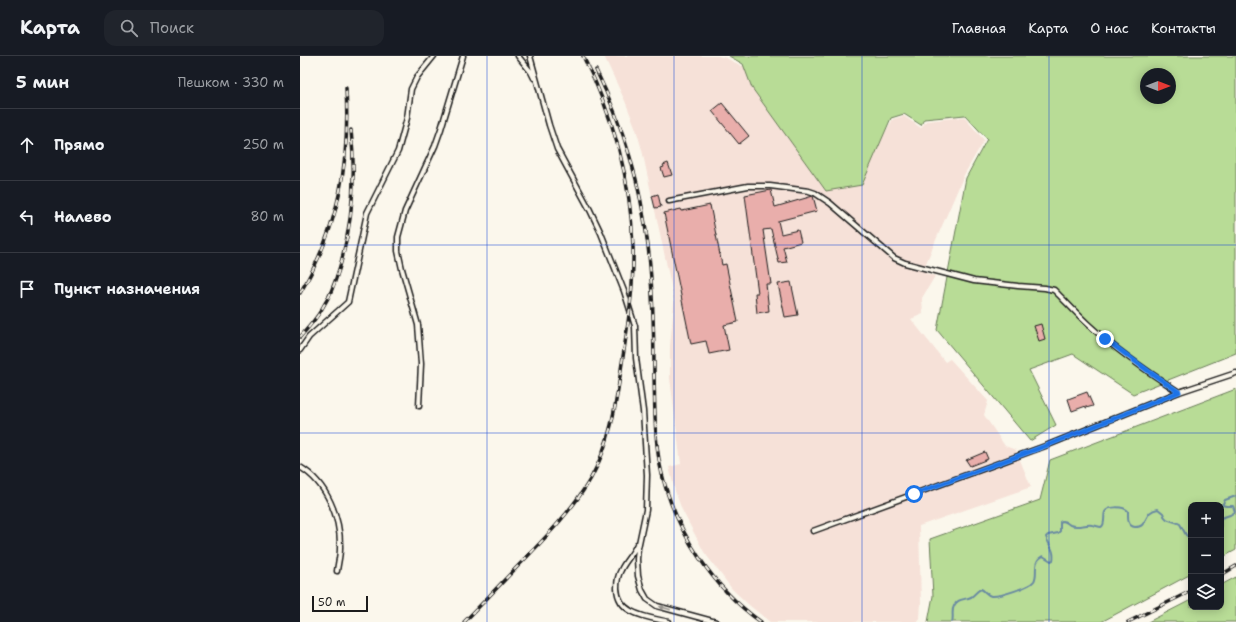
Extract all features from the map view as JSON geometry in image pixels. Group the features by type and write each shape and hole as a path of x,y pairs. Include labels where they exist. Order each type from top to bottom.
{"lane":[{"path":"300,350 310,337 348,302 367,213 398,151 407,118 411,89 416,77 434,56"},
{"path":"420,406 421,364 418,325 402,269 398,251 398,237 405,211 439,135 464,56"},
{"path":"518,56 531,72 538,85"},
{"path":"530,56 548,125 558,149 601,233 633,314 636,358 643,411 647,475 646,510 638,548 638,571 642,590 647,599 657,606 716,622"},
{"path":"669,201 740,187 759,185 801,189 815,193 839,210 894,258 905,263 974,281 1054,290 1081,318 1105,339 1179,392"},
{"path":"813,531 1048,445 1179,392 1236,373"},
{"path":"300,467 315,480 325,492 334,508 339,528 340,549 337,571"},
{"path":"641,537 621,569 617,586 618,594 625,608 630,612 669,622"}],"shaded area":[{"path":"604,56 718,56 726,58 742,66 789,57 884,134 893,119 904,116 921,128 926,121 964,117 984,140 964,175 926,263 925,273 935,276 922,298 923,314 911,319 945,362 950,359 988,401 984,415 1005,446 1016,450 1031,487 919,526 921,603 920,618 918,622 770,622 732,589 704,552 682,510 675,491 669,467 681,464 670,378 670,347 674,302 671,285 642,150 636,129"}],"green space":[{"path":"729,56 1236,56 1236,353 1133,394 1073,354 1029,370 1056,425 1030,441 937,330 966,178 987,139 965,115 924,119 921,125 904,114 891,118 862,185 826,191 752,88 743,64"},
{"path":"1236,389 1236,550 1224,556 1224,502 1188,502 1188,576 1101,622 928,622 933,596 930,539 1040,500 1050,460"},
{"path":"1236,577 1236,622 1148,622 1188,602 1188,610 1224,610 1224,583"}],"building":[{"path":"722,103 749,136 739,144 712,111"},
{"path":"668,163 672,175 664,177 661,168 664,167 663,165"},
{"path":"771,190 775,207 813,196 817,211 778,221 781,234 798,230 801,242 783,247 787,262 779,263 771,229 763,230 771,284 766,284 769,311 757,313 755,293 758,293 745,195"},
{"path":"658,194 661,207 655,208 652,196"},
{"path":"710,205 722,265 726,264 738,322 724,325 729,350 709,354 706,341 691,344 664,213"},
{"path":"791,282 798,315 785,317 778,284"},
{"path":"1041,324 1045,339 1039,341 1034,326"},
{"path":"1087,392 1093,406 1086,408 1086,406 1072,411 1068,399"},
{"path":"985,452 988,459 970,466 966,460"}],"waterway":[{"path":"1224,502 1225,500 1236,496"},
{"path":"1224,506 1233,506 1235,512 1224,517"},
{"path":"952,622 953,608 955,603 959,600 971,597 981,589 991,596 995,596 1021,589 1034,581 1036,575 1036,564 1039,558 1043,556 1051,561 1053,560 1052,551 1046,537 1048,535 1058,533 1060,531 1060,522 1062,521 1073,526 1093,525 1101,527 1103,526 1105,512 1112,508 1119,508 1126,509 1128,511 1129,523 1132,526 1138,527 1144,523 1151,512 1158,509 1167,519 1180,524 1186,535 1190,538"}],"railway":[{"path":"464,622 542,541 576,500 591,478 598,464 612,422 632,291 632,222 624,173 611,125 594,78 583,56"},
{"path":"596,70 615,112 630,156 645,223 652,294 656,437 659,462 668,496 687,537 712,576 727,593 761,622"},
{"path":"300,293 324,244 333,219 339,194 346,143 346,88"},
{"path":"300,337 316,318 329,296 334,286 344,249 351,215 353,181 351,130"},
{"path":"1223,574 1236,566"},
{"path":"1128,622 1188,592"}],"route":[{"path":"914,494 1048,445 1179,392 1105,339"}]}
